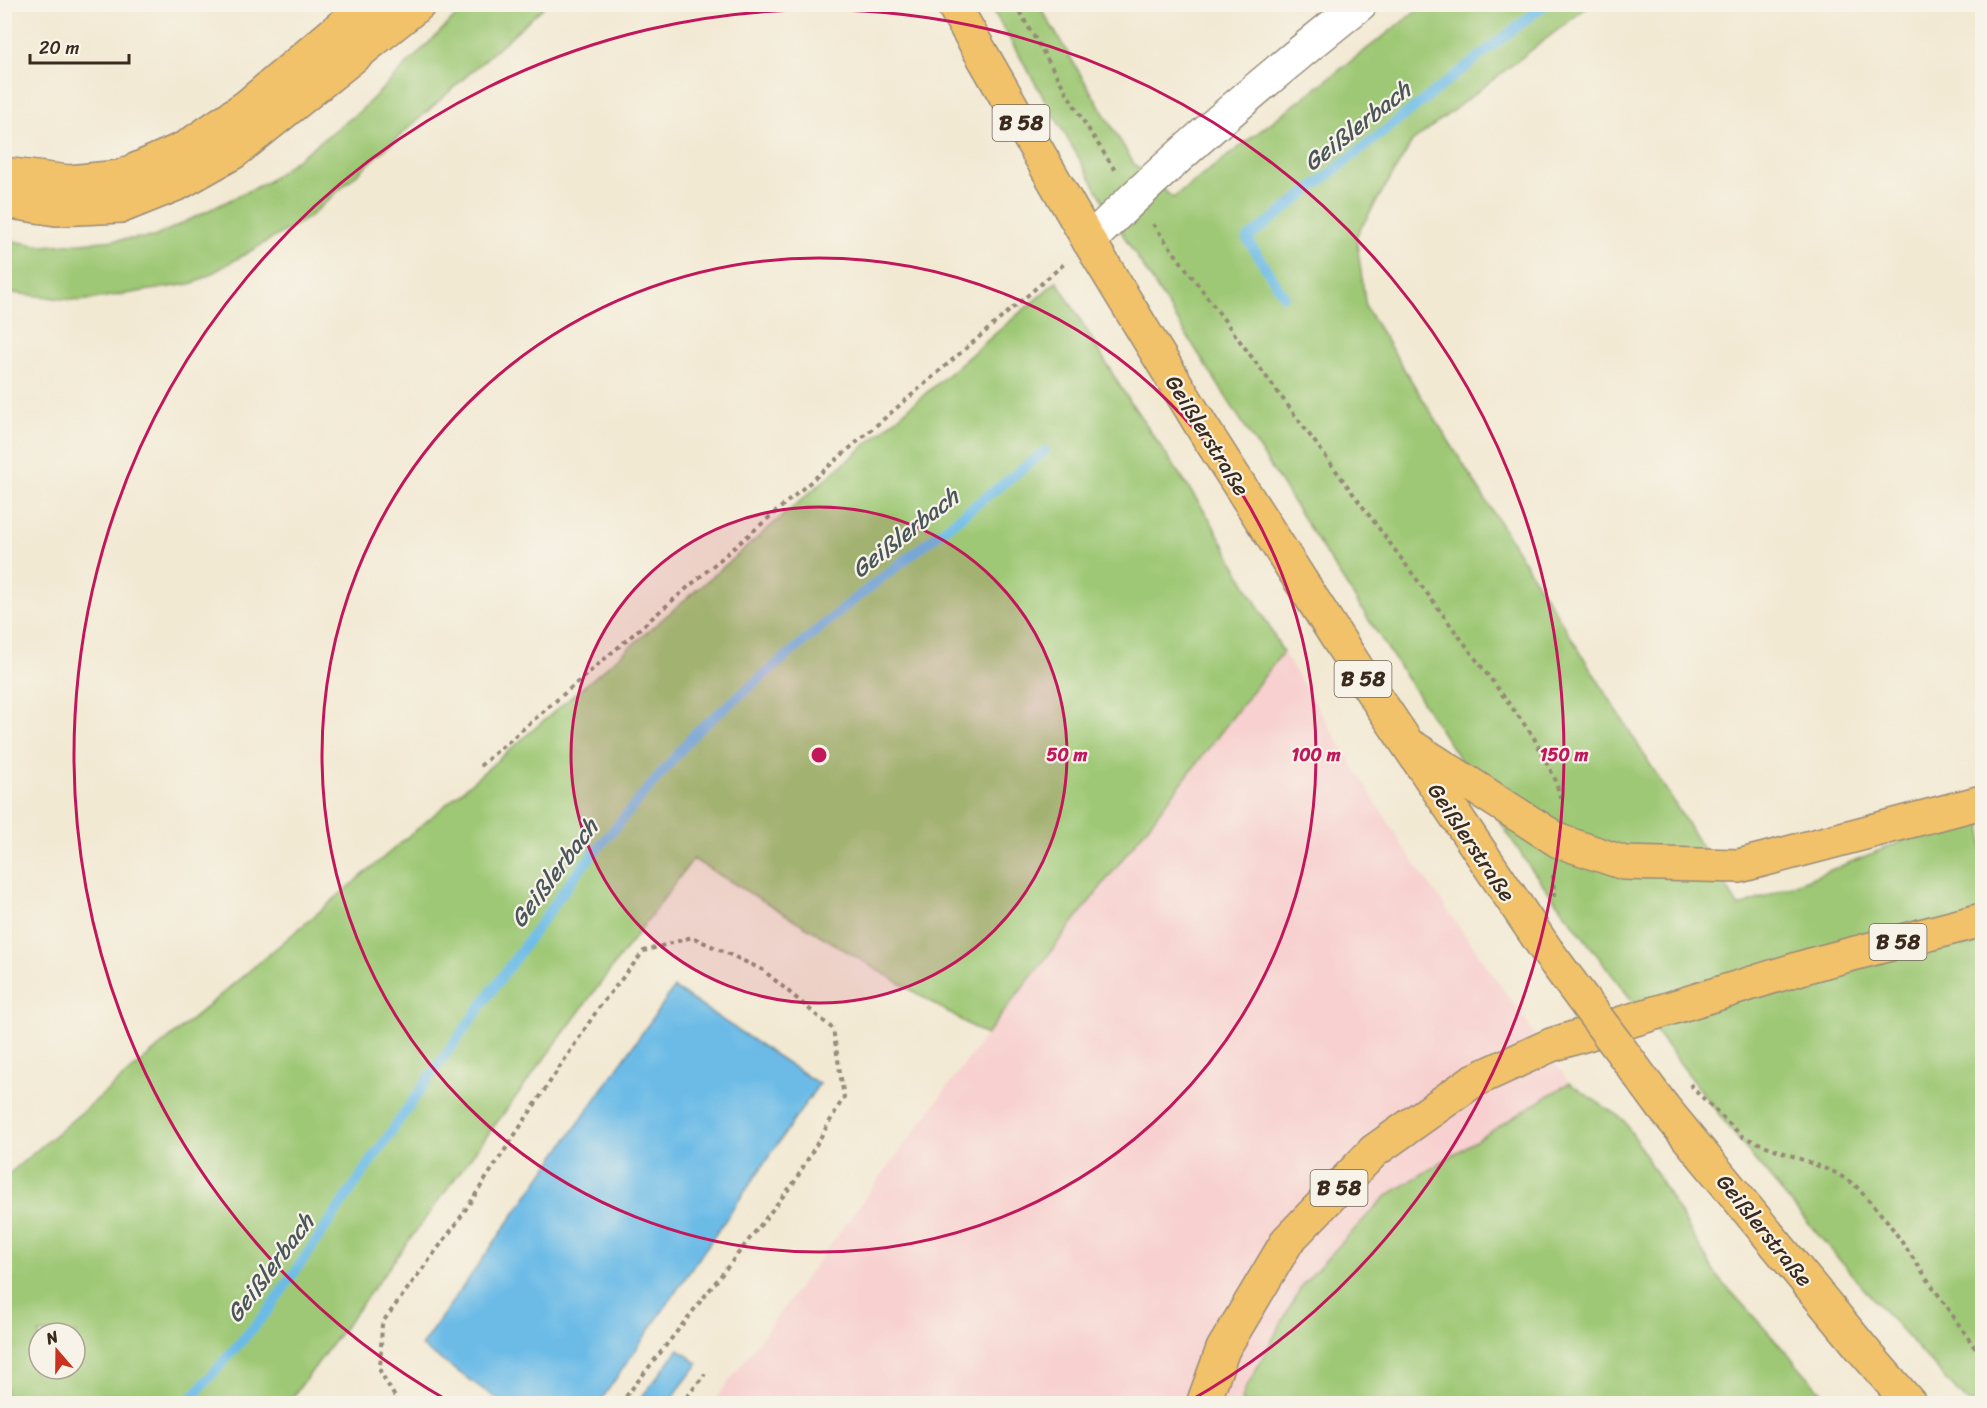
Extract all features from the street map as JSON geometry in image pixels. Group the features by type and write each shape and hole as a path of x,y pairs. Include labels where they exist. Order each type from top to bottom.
{"main road":[{"path":"4,174 69,182 120,177 187,147 246,107 369,4"},
{"path":"4,201 56,209 122,206 179,183 234,152 419,4"},
{"name":"Geißlerstraße","path":"953,4 1089,242 1204,430 1406,744 1547,951 1664,1107 1910,1404"},
{"path":"1406,744 1559,841 1624,863 1739,866 1983,802"},
{"name":"B 58","path":"1203,1404 1223,1349 1288,1240 1374,1151 1473,1081 1551,1045 1814,964 1983,920"}],"street":[{"path":"1089,242 1133,198 1281,66 1360,4"}],"path":[{"path":"1015,4 1084,122 1133,198 1533,736 1556,782 1561,804 1559,841 1553,871 1552,893 1556,901"},
{"path":"480,766 1089,242"},
{"path":"399,1404 380,1371 382,1323 456,1224 600,1006 644,951 692,938 763,970 833,1029 844,1097 795,1182 620,1404"},
{"path":"1699,1095 1743,1137 1834,1172 1854,1184 1888,1222 1983,1358"},
{"path":"681,1404 705,1374"}],"shaded area":[{"path":"1283,652 1406,851 1569,1083 1385,1197 1302,1285 1245,1390 1241,1403 712,1404 986,1035"}],"green space":[{"path":"467,5 546,5 308,218 195,283 80,301 5,292 5,240 43,246 154,237 267,182 359,112"},
{"path":"990,5 1039,5 1134,164 1173,198 1424,5 1590,5 1412,142 1356,236 1366,308 1739,907 1982,809 1982,1403 1968,1403 1865,1290 1748,1152 1529,866 1326,554 1128,243"},
{"path":"1057,281 1121,388 1209,518 1283,652 986,1035 693,859 288,1403 5,1403 5,1177 429,819"},
{"path":"1569,1083 1624,1120 1717,1276 1832,1403 1241,1403 1245,1390 1302,1285 1385,1197"}],"water":[{"path":"674,988 819,1084 599,1403 503,1403 421,1346"},
{"path":"679,1349 698,1364 668,1403 637,1403"}],"waterway":[{"name":"Geißlerbach","path":"1284,296 1247,239 1546,4"},
{"name":"Geißlerbach","path":"186,1404 267,1312 416,1096 576,874 696,732 851,602 1045,451"}]}
